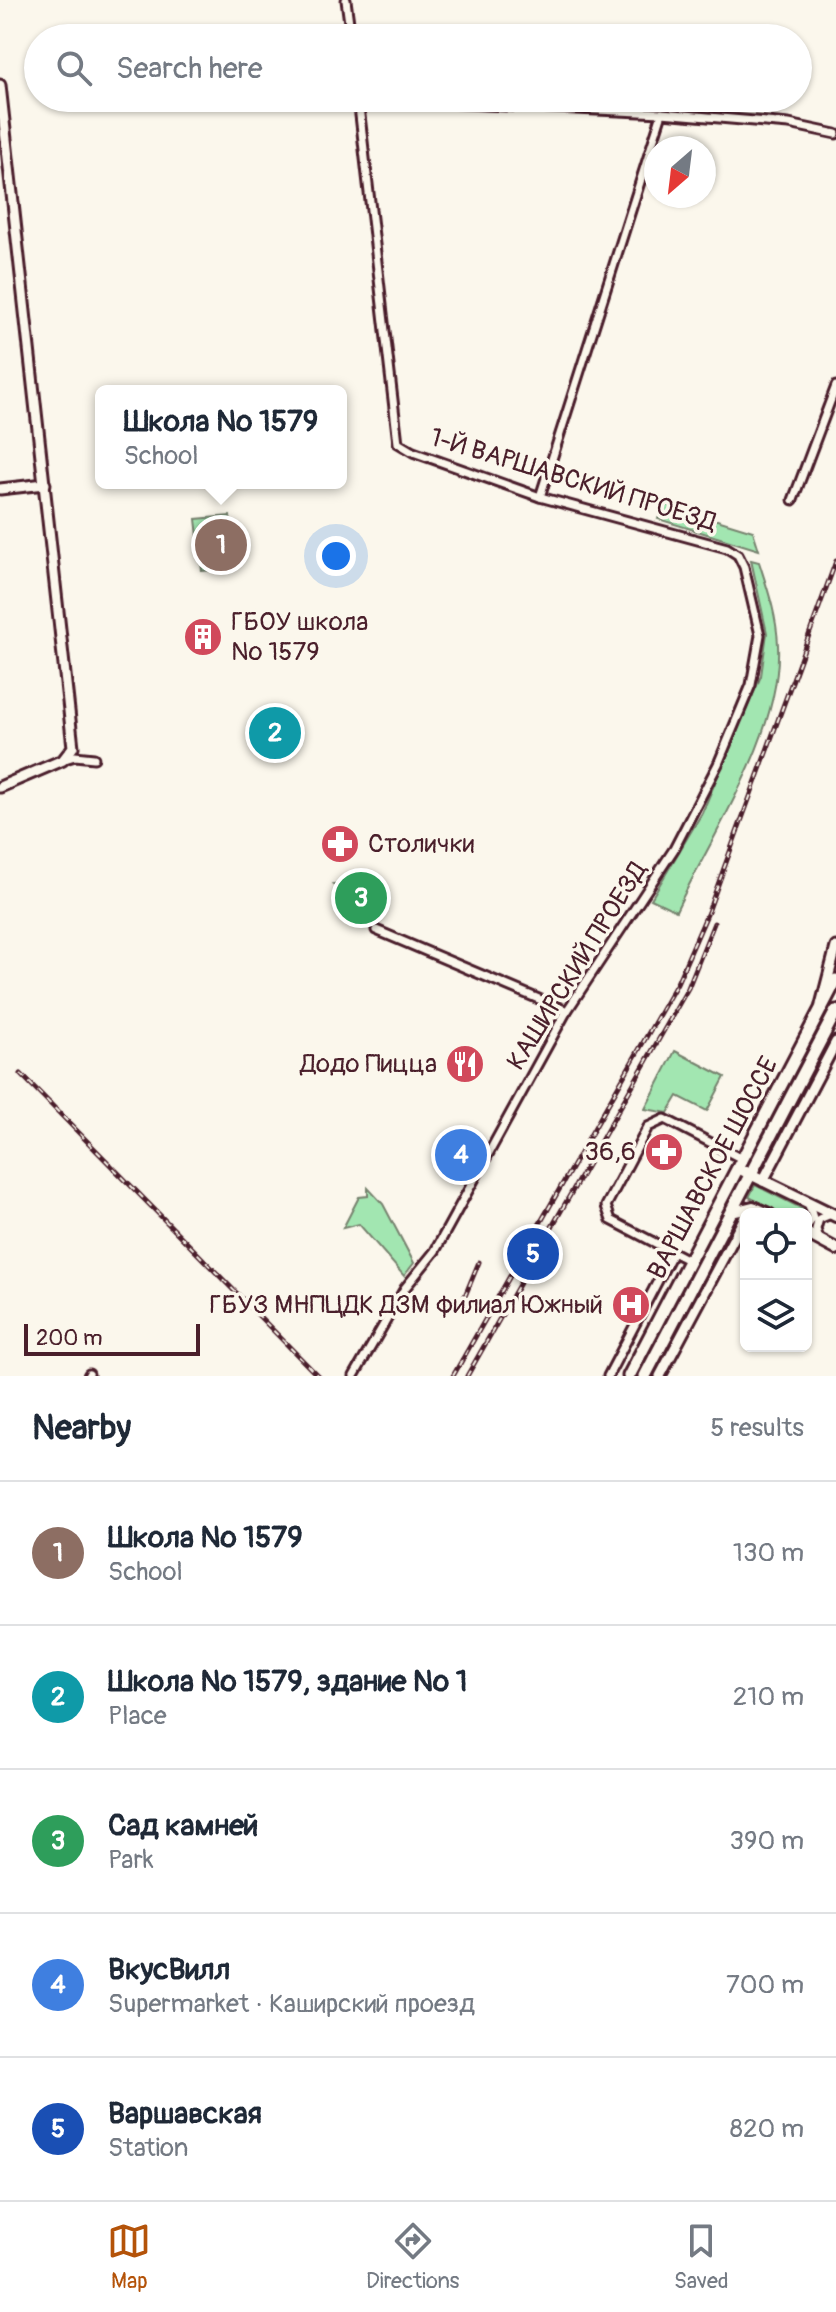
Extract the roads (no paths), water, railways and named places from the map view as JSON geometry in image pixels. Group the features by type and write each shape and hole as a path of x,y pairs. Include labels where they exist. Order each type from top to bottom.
{"main road":[{"name":"ВАРШАВСКОЕ ШОССЕ","path":"629,1376 836,980"},
{"name":"ВАРШАВСКОЕ ШОССЕ","path":"645,1376 836,1011"},
{"path":"740,1163 763,1181 835,1215"},
{"path":"732,1212 740,1212"},
{"path":"812,1235 836,1249"}],"street":[{"path":"346,0 349,24"},
{"path":"0,85 73,741 82,756"},
{"name":"1-Й ВАРШАВСКИЙ ПРОЕЗД","path":"360,112 398,443 413,452 540,497 727,548 738,555"},
{"path":"640,112 789,124 836,134"},
{"path":"540,497 662,113"},
{"path":"793,500 836,386"},
{"path":"0,489 45,484"},
{"name":"КАШИРСКИЙ ПРОЕЗД","path":"354,1376 405,1288 441,1240 567,1011 693,817 751,685 760,635 755,602 738,555"},
{"path":"63,760 73,741"},
{"path":"0,787 63,760 82,756 94,758"},
{"path":"376,930 567,1011"},
{"path":"820,1010 836,947"},
{"path":"819,1044 836,1023"},
{"path":"763,1181 836,1042"},
{"path":"690,1261 611,1220 606,1206 648,1127 665,1119 740,1163"},
{"path":"807,1201 809,1208"},
{"path":"820,1241 816,1229 819,1219 835,1215"},
{"path":"660,1376 740,1227"},
{"path":"608,1376 673,1252"}],"railway":[{"path":"453,1376 677,983 708,912 836,561"},
{"path":"467,1376 688,988 714,923"},
{"path":"21,1074 318,1376"},
{"path":"460,1308 479,1262"}],"place":[{"name":"Школа № 1579","path":"221,545"},
{"name":"ГБОУ школа № 1579","path":"203,637"},
{"name":"Школа № 1579, здание № 1","path":"275,733"},
{"name":"Столички","path":"340,844"},
{"name":"Сад камней","path":"361,898"},
{"name":"Додо Пицца","path":"465,1064"},
{"name":"36,6","path":"664,1152"},
{"name":"ВкусВилл","path":"461,1155"},
{"name":"Варшавская","path":"533,1254"},
{"name":"ГБУЗ МНПЦДК ДЗМ филиал Южный","path":"631,1305"}]}
